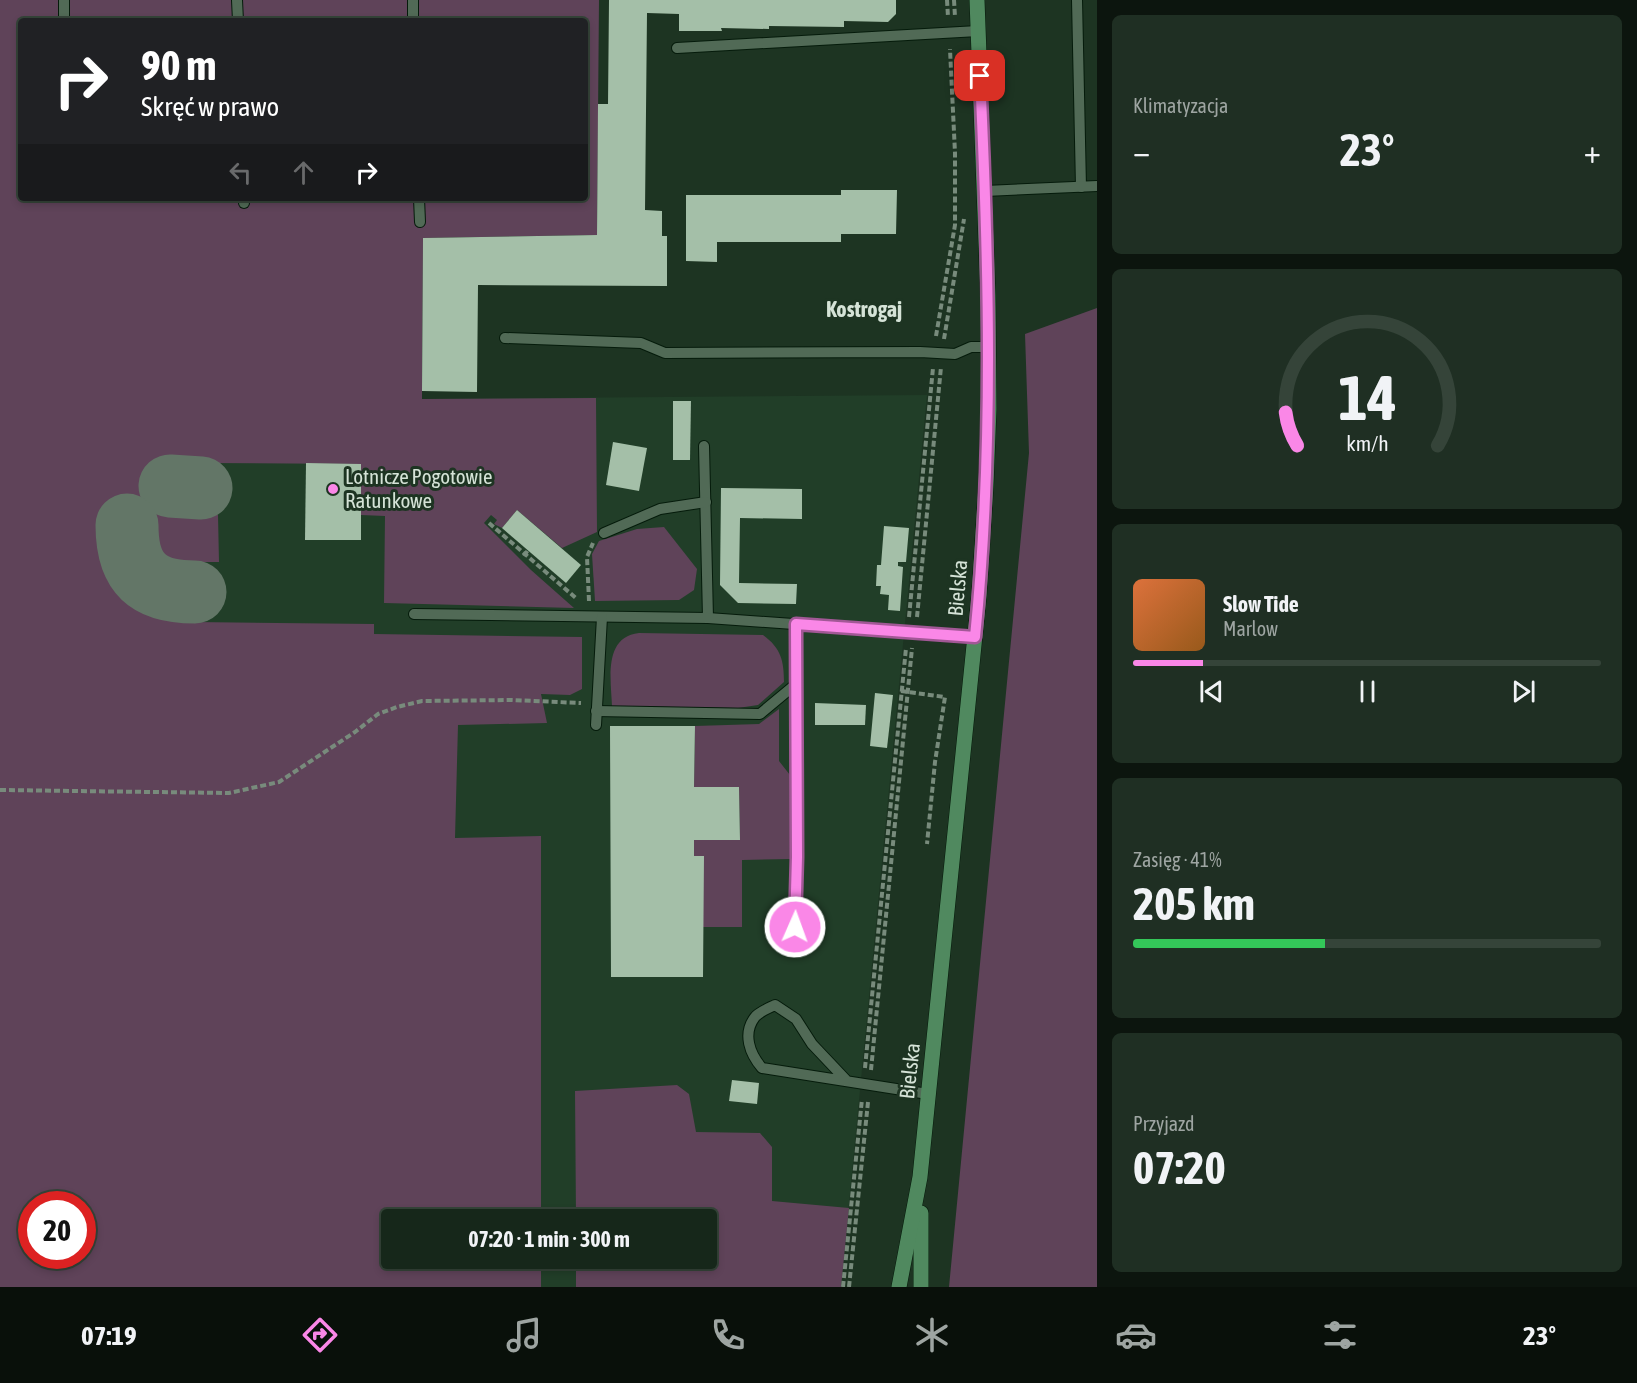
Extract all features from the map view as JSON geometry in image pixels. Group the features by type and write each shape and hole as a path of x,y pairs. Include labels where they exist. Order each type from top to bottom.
{"main road":[{"name":"Bielska","path":"899,1287 920,1177 975,637 986,485 989,409 988,347 985,191 977,0"},
{"name":"Bielska","path":"920,1177 921,1287"}],"lane":[{"path":"64,0 64,18"},
{"path":"237,0 238,18"},
{"path":"413,0 414,18"},
{"path":"1077,0 1081,186"},
{"path":"677,48 978,31"},
{"path":"985,191 1097,186"},
{"path":"419,201 420,222"},
{"path":"505,338 641,343 665,353 955,354 971,347 988,347"},
{"path":"704,446 708,618"},
{"path":"604,532 660,509 706,502"},
{"path":"414,614 708,618 975,637"},
{"path":"596,725 602,617"},
{"path":"794,951 797,857 796,624"},
{"path":"597,707 760,714 796,684"},
{"path":"847,1081 812,1044 796,1019 775,1005 755,1016 748,1035 751,1056 762,1068 791,1075 928,1094"}],"path":[{"path":"489,523 524,556 589,609 587,557 595,540 604,532"},
{"path":"524,556 528,550"},
{"path":"901,691 945,697 935,762 927,844"},
{"path":"0,790 229,793 279,782 338,744 378,714 397,707 434,701 511,700 597,707"}],"shaded area":[{"path":"0,0 599,0 597,235 423,238 422,399 596,398 597,532 562,548 517,510 502,528 494,524 497,520 491,515 484,523 531,570 574,608 384,603 385,516 361,515 361,464 201,463 201,515 218,515 219,562 195,562 194,622 374,624 374,634 582,637 582,689 570,695 541,694 547,723 458,725 455,838 541,836 541,1209 381,1209 381,1269 541,1269 541,1287 0,1287"},
{"path":"1097,308 1097,1287 949,1287 1029,453 1025,334"},
{"path":"67,350 422,361 422,399 927,395 841,1287 0,1287"},
{"path":"664,527 697,569 694,590 679,600 595,601 592,554 599,541 637,529"},
{"path":"639,633 763,635 778,650 784,682 758,705 738,708 612,706 611,673 614,651 619,642 627,636"},
{"path":"779,709 779,761 790,775 791,859 742,860 742,927 703,927 703,856 694,856 694,840 740,840 739,787 694,787 695,726 759,724"},
{"path":"677,1085 689,1094 696,1132 760,1133 772,1147 772,1201 849,1208 841,1287 576,1287 576,1269 717,1269 717,1209 576,1209 575,1091"}],"building":[{"path":"609,0 896,0 896,14 888,22 844,21 844,27 769,26 769,29 721,28 722,31 679,31 679,14 647,13 645,210 662,211 662,236 667,236 667,286 478,285 477,392 422,391 423,238 597,235 598,104 608,104"},
{"path":"841,190 897,190 896,234 841,234 841,242 717,242 717,262 686,261 686,195 841,195"},
{"path":"673,401 691,401 690,460 673,460"},
{"path":"613,442 647,448 639,491 606,485"},
{"name":"Lotnicze Pogotowie Ratunkowe","path":"306,463 361,464 361,540 305,540"},
{"path":"721,488 802,489 802,519 740,518 739,583 797,584 796,604 738,603 720,585"},
{"path":"517,510 581,565 566,583 502,528"},
{"path":"884,526 909,528 906,562 898,562 898,566 903,567 900,611 888,610 889,595 880,594 881,586 876,586 877,565 881,565"},
{"path":"875,693 893,695 887,748 870,746"},
{"path":"815,703 866,705 865,725 815,725"},
{"path":"610,726 695,726 694,787 739,787 740,840 694,840 694,856 704,856 703,977 611,977"},
{"path":"732,1080 759,1083 757,1104 729,1101"}],"taxiway":[{"path":"170,486 201,488"},
{"path":"127,525 131,556 143,577 165,588 195,592"}],"place":[{"name":"Lotnicze Pogotowie Ratunkowe","path":"333,489"}],"district":[{"name":"Kostrogaj","path":"864,309"}],"route":[{"path":"795,927 796,624 975,637 989,409 985,191 980,76"}]}
